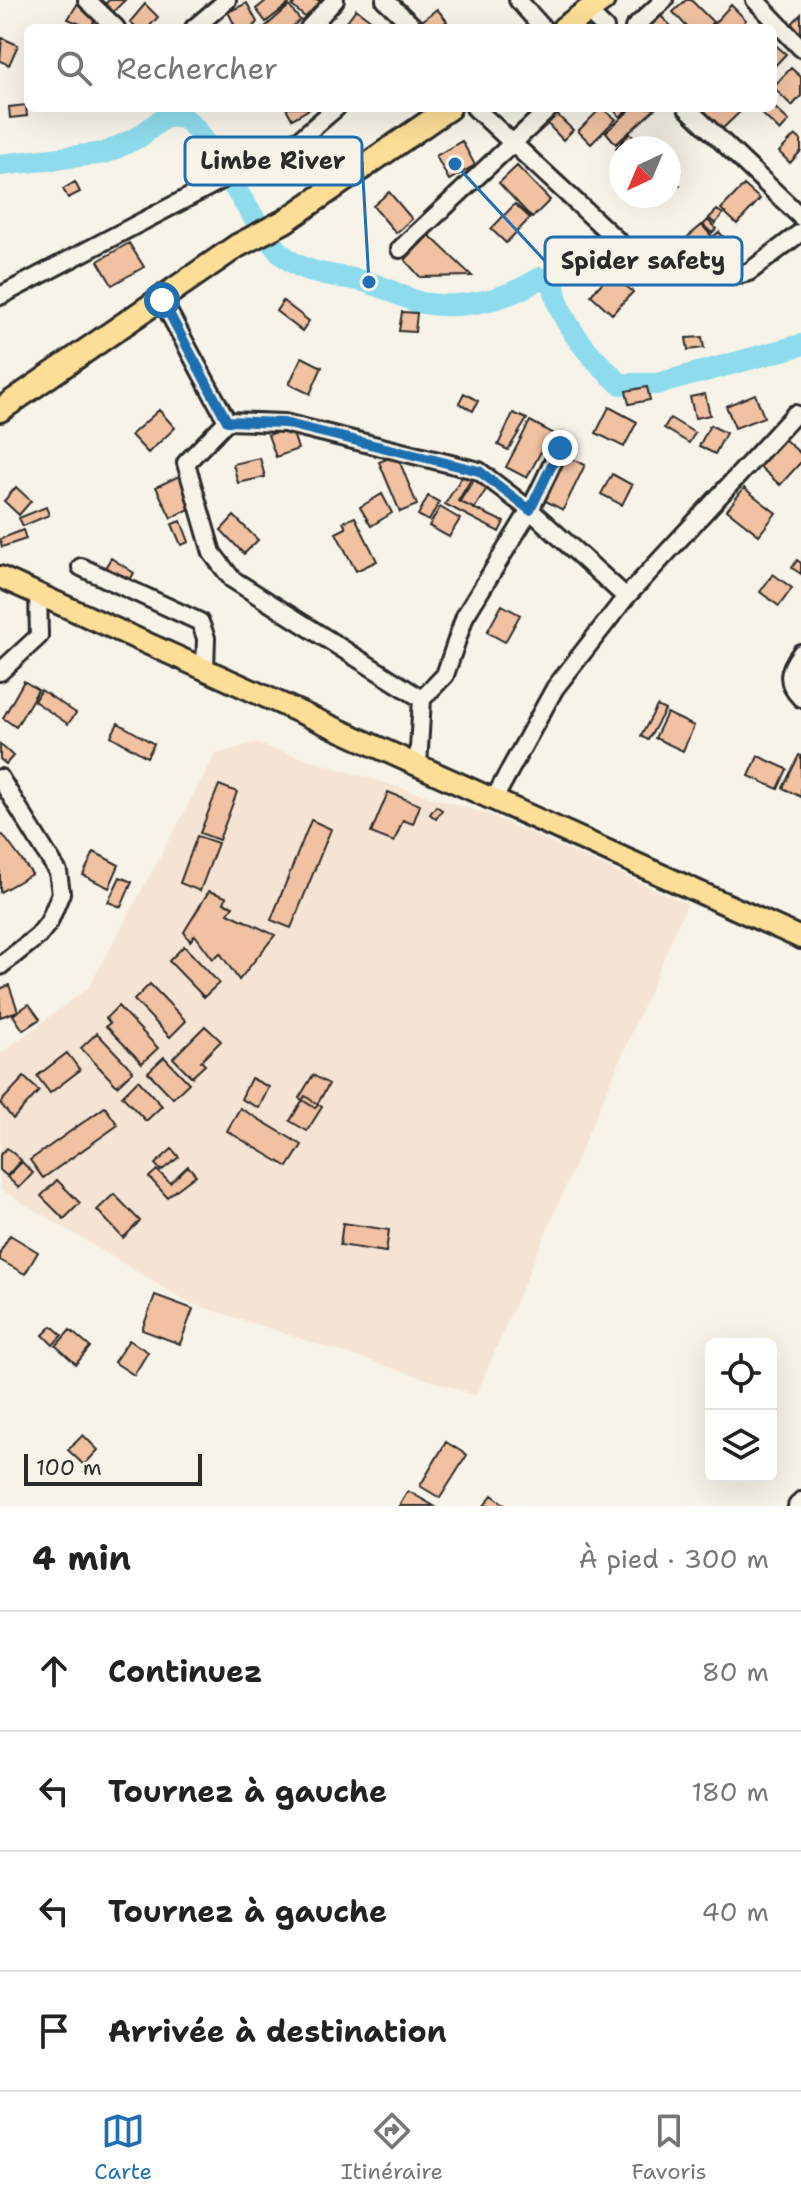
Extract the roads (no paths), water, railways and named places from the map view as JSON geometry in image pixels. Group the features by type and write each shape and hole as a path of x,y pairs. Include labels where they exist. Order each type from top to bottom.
{"highway":[{"path":"570,24 595,6"},
{"path":"0,410 237,246 285,221 443,112"}],"main road":[{"path":"0,577 495,797 801,938"}],"street":[{"path":"87,0 112,24"},
{"path":"199,24 227,0"},
{"path":"313,24 335,0"},
{"path":"385,0 410,24"},
{"path":"518,0 539,24"},
{"path":"638,24 664,0"},
{"path":"755,0 801,48"},
{"path":"0,296 300,139 331,112"},
{"path":"479,112 647,268 737,275 749,272 801,232"},
{"path":"400,249 546,112"},
{"path":"691,112 801,217"},
{"path":"162,300 227,421"},
{"path":"495,797 555,688 626,597 795,414"},
{"path":"422,699 232,579 212,553 186,463 227,421 284,423 479,471 530,510 626,597"},
{"path":"418,765 422,699 445,675 465,616 530,510 560,448"},
{"path":"81,567 200,622 206,638 205,669"},
{"path":"0,672 39,636 38,594"},
{"path":"801,653 791,666 789,677 792,689 801,698"},
{"path":"0,778 58,872 61,893 49,922 38,936 0,966"}],"waterway":[{"path":"0,165 105,153 139,137 165,117 181,117 203,139 273,244 284,256 304,268 370,283 415,301 437,305 483,301 513,292 540,278 554,283 556,297 569,325 588,351 620,384 657,384 801,345"}],"place":[{"name":"Spider safety","path":"455,164"},
{"name":"Limbe River","path":"369,282"}]}
